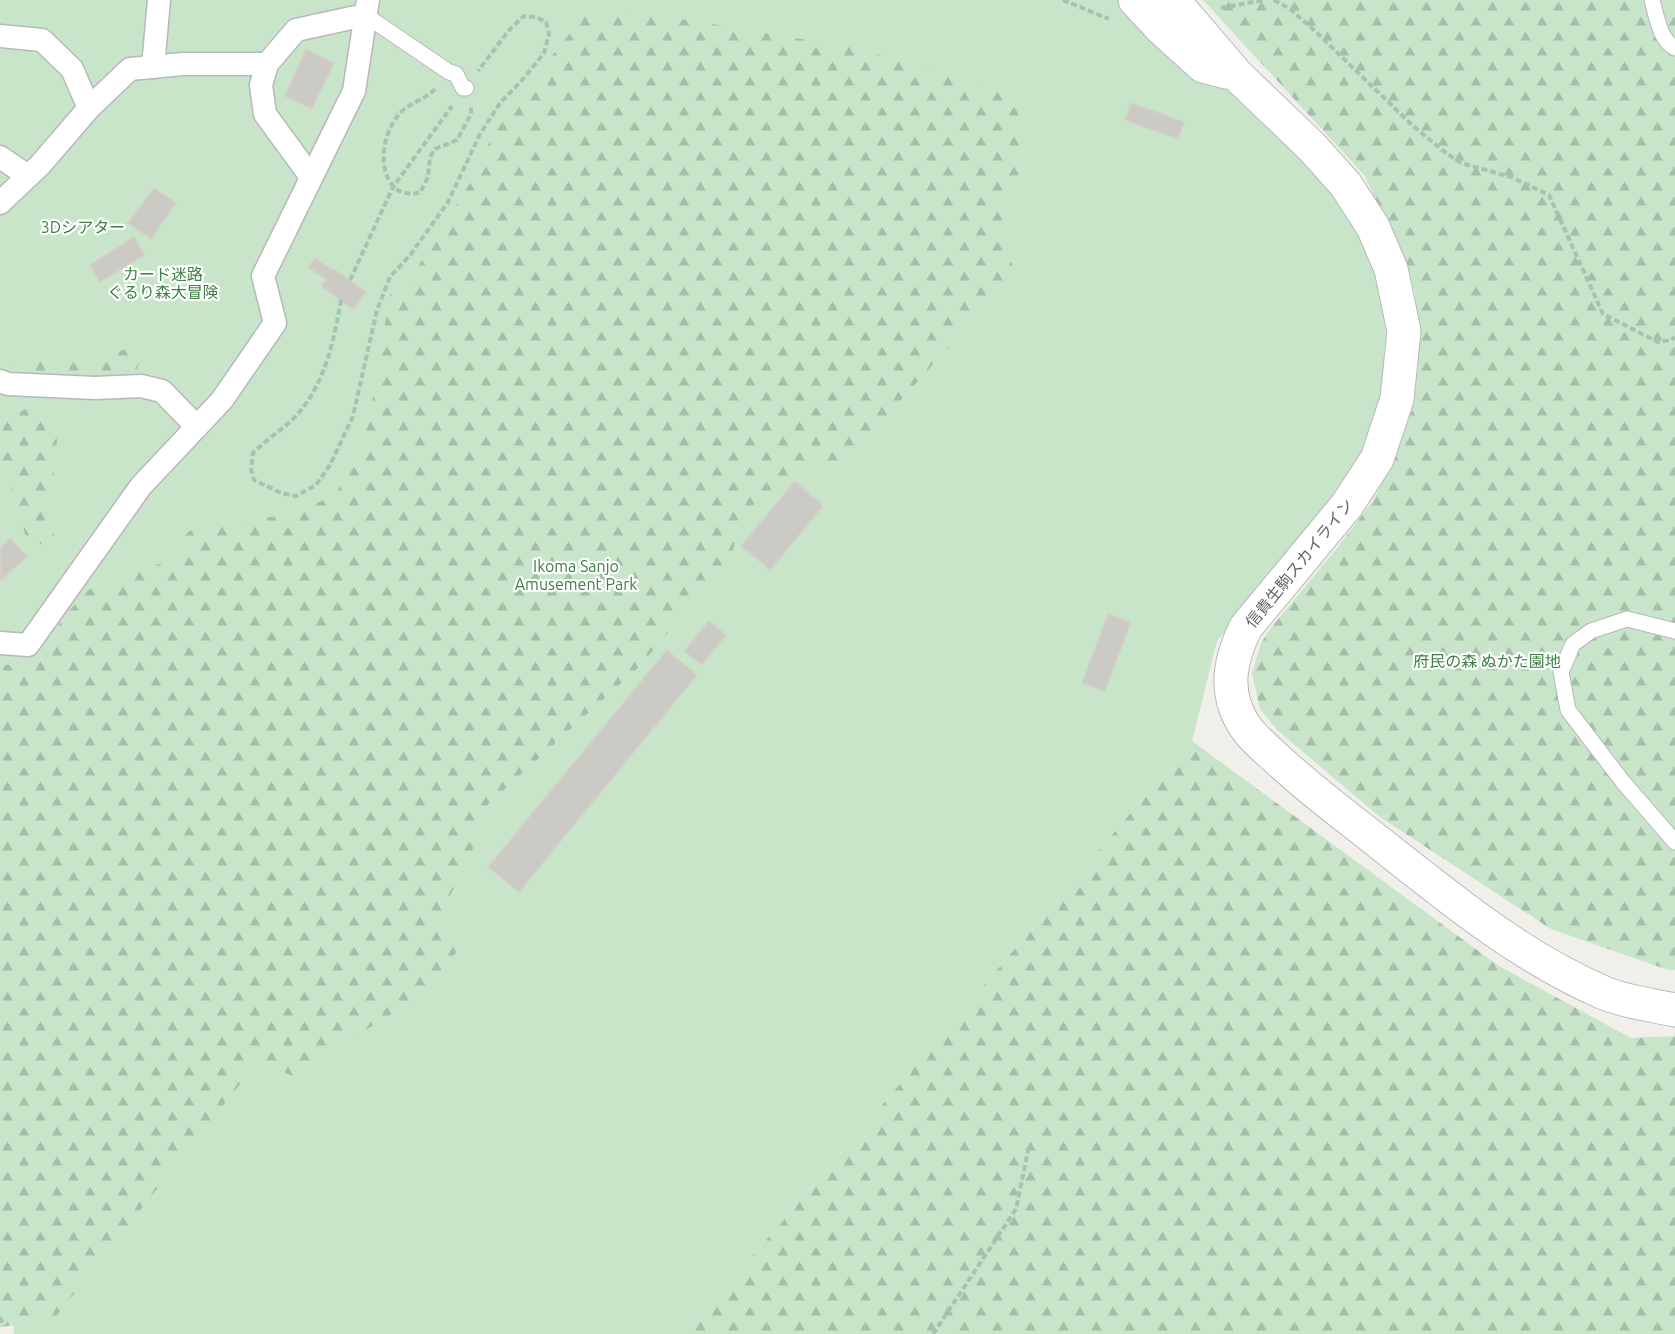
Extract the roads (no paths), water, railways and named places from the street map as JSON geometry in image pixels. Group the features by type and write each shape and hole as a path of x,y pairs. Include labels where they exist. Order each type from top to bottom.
{"street":[{"path":"153,67 159,0"},
{"name":"信貴生駒スカイライン","path":"1173,0 1237,75 1312,147 1346,185 1373,227 1390,268 1404,331 1397,399 1377,459 1347,505 1246,627 1236,648 1231,669 1231,694 1240,719 1257,741 1306,786 1471,914 1540,960 1606,994 1675,1010"},
{"path":"0,643 28,645 141,486 222,400 275,323 263,276 354,91 366,7 296,30 267,64 261,85 265,114 311,177"},
{"path":"1123,10 1162,29 1203,66 1237,75"},
{"path":"0,36 42,40 72,69 89,108"},
{"path":"0,203 40,165 89,108 130,69 183,64 267,64"},
{"path":"0,157 28,176"},
{"path":"0,381 8,384 95,388 141,386 162,391 197,427"}],"lane":[{"path":"1652,0 1662,35 1675,48"},
{"path":"366,7 449,72 456,74 463,88 466,88"},
{"path":"1675,630 1627,619 1591,631 1573,644 1561,672 1568,710 1623,782 1675,842"}],"park label":[{"name":"3Dシアター","path":"83,227"},
{"name":"カード迷路 ぐるり森大冒険","path":"163,283"},
{"name":"Ikoma Sanjo Amusement Park","path":"576,575"},
{"name":"府民の森 ぬかた園地","path":"1487,661"}]}
